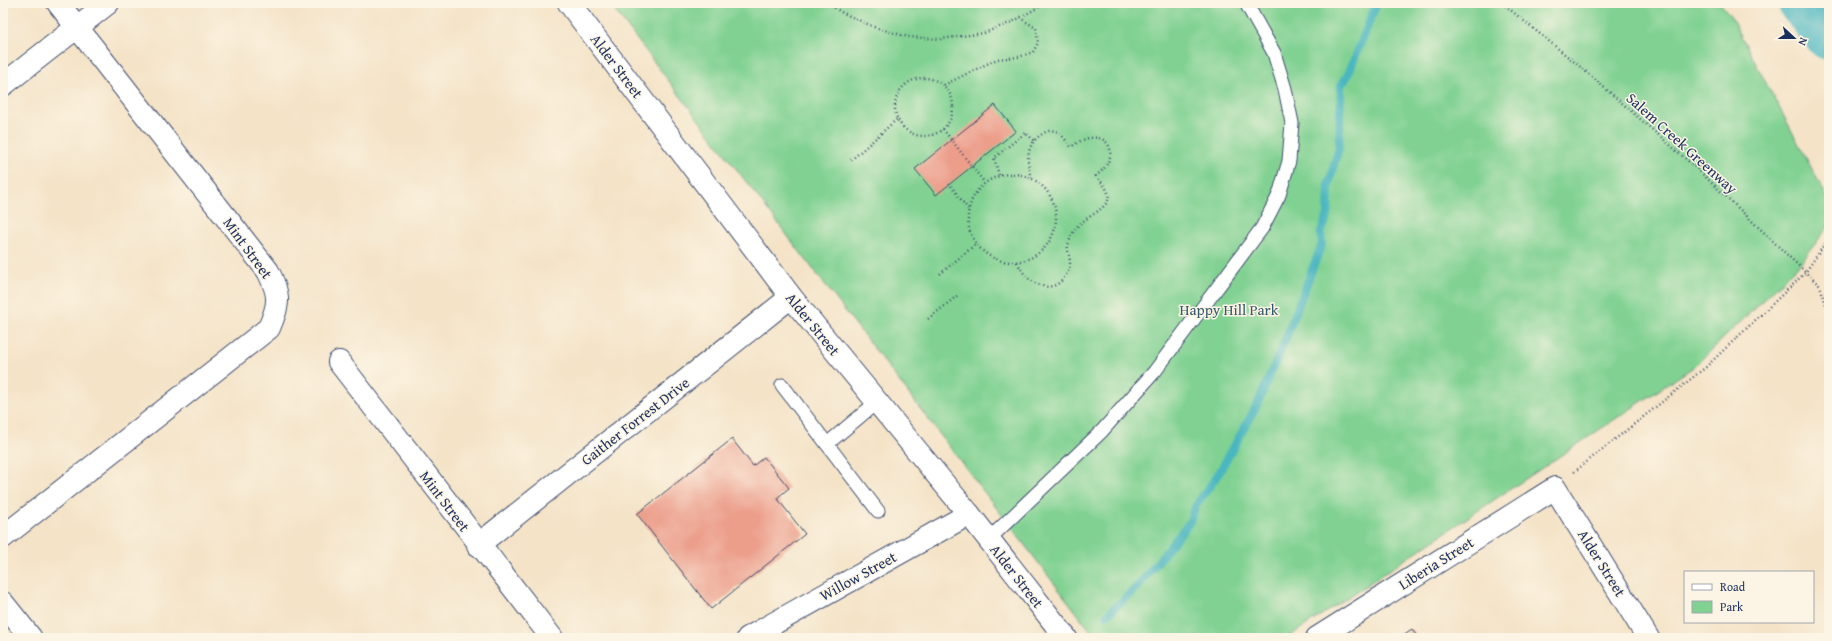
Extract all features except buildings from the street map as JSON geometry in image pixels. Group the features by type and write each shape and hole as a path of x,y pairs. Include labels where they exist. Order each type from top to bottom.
{"street":[{"name":"Mint Street","path":"3,537 269,328 277,311 277,288 268,271 58,3"},
{"path":"3,85 108,3"},
{"name":"Alder Street","path":"569,3 791,297 969,514 1066,638"},
{"name":"Gaither Forrest Drive","path":"478,545 791,297"},
{"name":"Mint Street","path":"339,362 478,545 552,638"},
{"name":"Alder Street","path":"1555,488 1648,638"},
{"name":"Liberia Street","path":"1317,638 1555,488"},
{"name":"Willow Street","path":"748,638 969,514"},
{"path":"3,603 31,638"}],"lane":[{"path":"989,539 1102,430 1155,371 1262,228 1279,195 1290,161 1292,123 1285,89 1274,53 1246,3"},
{"path":"782,385 878,511"},
{"path":"827,444 877,402"}],"path":[{"path":"828,3 841,12 874,27 908,37 941,39 984,32 1019,18 1046,3"},
{"name":"Salem Creek Greenway","path":"1502,3 1583,69 1694,166 1820,286 1829,314"},
{"path":"944,86 997,59 1019,57 1033,52 1038,43 1036,28 1019,18"},
{"path":"926,78 935,80 944,86 950,93 953,102 953,111 950,120 943,129 928,136 919,136 903,127 898,118 895,109 896,99 900,90 908,83 916,79 926,78"},
{"path":"851,160 898,118"},
{"path":"943,129 984,182"},
{"path":"1017,262 1024,276 1034,283 1048,287 1060,283 1068,272 1070,262 1068,247 1076,227 1105,204 1108,199 1108,193 1096,176 1110,162 1109,145 1103,139 1095,136 1087,138 1072,147 1060,134 1054,131 1048,131 1034,140 1029,148 1028,158 1031,178"},
{"path":"999,175 994,158 1025,134 1034,140"},
{"path":"951,186 968,209 970,231 976,244 988,254 1002,261 1017,262 1031,258 1044,249 1053,236 1057,221 1055,206 1048,192 1039,182 1013,173 999,175 984,182 977,191 968,209"},
{"path":"1555,488 1600,449 1706,367 1805,273 1829,238"},
{"path":"940,274 976,244"},
{"path":"928,319 957,296"}],"green space":[{"name":"Happy Hill Park","path":"609,3 1720,3 1730,15 1829,201 1829,226 1798,266 1695,366 1287,638 1096,638"}],"waterway":[{"path":"1107,615 1138,586 1189,523 1196,505 1219,473 1257,405 1284,343 1322,244 1321,233 1328,215 1329,184 1339,147 1341,85 1347,77 1377,3"},
{"path":"1802,3 1829,36"}]}
